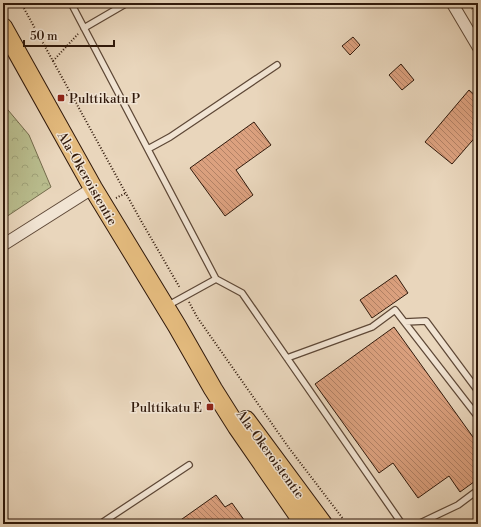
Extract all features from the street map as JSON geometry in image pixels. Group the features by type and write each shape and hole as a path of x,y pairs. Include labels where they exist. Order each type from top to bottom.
{"main road":[{"name":"Ala-Okeroistentie","path":"3,28 93,188 177,326 236,427 304,524"},
{"name":"Ala-Okeroistentie","path":"177,326 323,524"}],"street":[{"path":"452,3 478,47"},
{"path":"3,245 93,188"}],"lane":[{"path":"71,3 216,279 242,293 402,524"},
{"path":"84,28 127,3"},
{"path":"148,149 170,137 277,65"},
{"path":"165,307 216,279"},
{"path":"287,358 372,327 395,310 478,417"},
{"path":"405,322 426,320 478,391"},
{"path":"100,524 188,465"},
{"path":"418,524 458,505 478,490"}],"path":[{"path":"21,3 140,219 197,317 289,448 347,524"},
{"path":"469,3 478,18"},
{"path":"53,61 84,28"},
{"path":"61,98 71,92"}],"green space":[{"path":"3,104 29,135 51,187 3,219"}],"building":[{"path":"353,37 360,45 350,55 342,46"},
{"path":"401,64 414,80 402,90 389,75"},
{"path":"469,90 478,98 478,134 452,164 425,142"},
{"path":"254,122 271,145 236,170 253,195 225,216 190,168"},
{"path":"396,275 408,293 372,318 360,300"},
{"path":"394,327 478,444 478,479 460,492 449,476 418,498 393,463 379,473 315,384"},
{"path":"216,495 225,507 232,503 247,524 175,524"}],"place":[{"name":"Pulttikatu P","path":"61,98"},
{"name":"Pulttikatu E","path":"210,407"}]}
